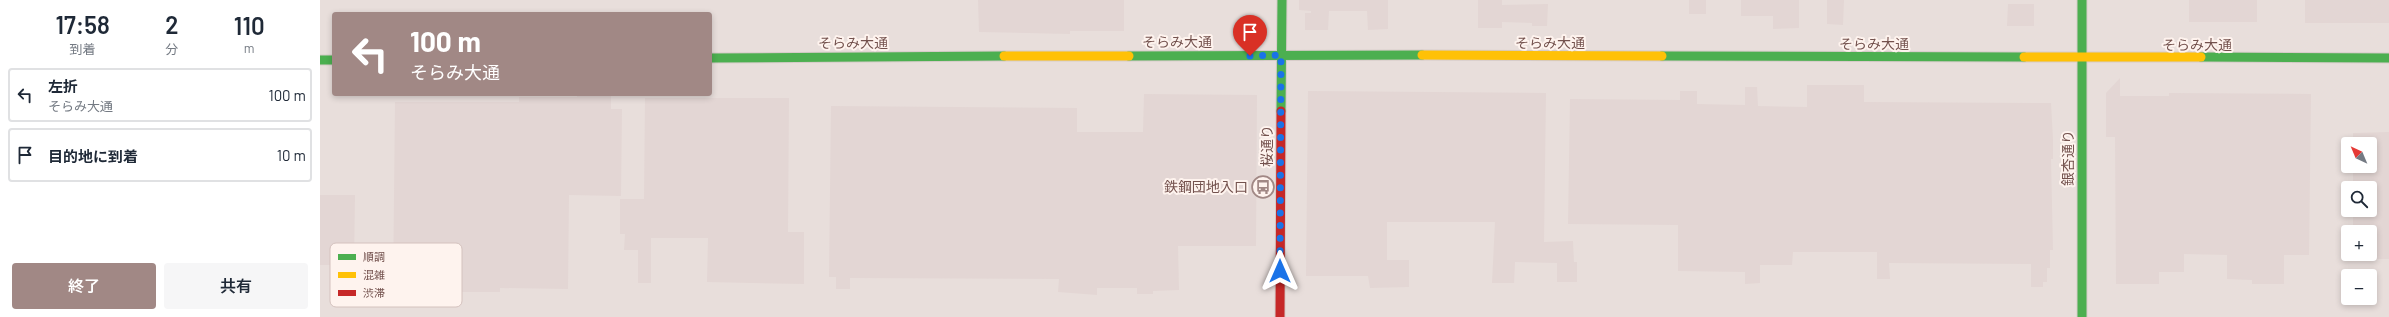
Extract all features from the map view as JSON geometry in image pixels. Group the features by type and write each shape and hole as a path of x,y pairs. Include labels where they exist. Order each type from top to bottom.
{"street":[{"name":"桜通り","path":"1280,317 1282,0"},
{"name":"銀杏通り","path":"2082,0 2082,317"},
{"name":"そらみ大通","path":"712,58 1281,55 2082,59 2389,58"},
{"path":"320,60 332,60"}],"shaded area":[{"path":"320,0 2389,0 2389,317 320,317"}],"building":[{"path":"978,0 1124,0 1124,31 1070,31 1070,34 979,32"},
{"path":"1299,0 1388,0 1388,29 1368,30 1367,11 1329,11 1328,30 1305,30 1305,13 1311,13 1311,11 1299,10"},
{"path":"1478,0 1502,0 1502,5 1548,4 1547,26 1532,26 1532,23 1502,22 1502,28 1478,28"},
{"path":"1689,0 1706,0 1706,14 1689,14"},
{"path":"1741,0 1799,0 1799,28 1773,29 1773,16 1741,16"},
{"path":"1827,0 1844,0 1843,25 1827,24"},
{"path":"2189,0 2257,0 2257,22 2189,22"},
{"path":"2305,0 2389,0 2389,23 2305,23"},
{"path":"2008,4 2034,4 2034,26 2007,26"},
{"path":"2120,78 2120,96 2169,96 2169,93 2311,94 2309,255 2284,255 2284,284 2252,284 2252,280 2227,279 2227,255 2184,254 2184,272 2159,272 2159,284 2116,284 2115,137 2106,137 2106,93"},
{"path":"1807,85 1864,85 1864,102 2051,103 2053,140 2053,159 2051,159 2053,250 2050,250 2050,268 2047,268 2047,282 2043,282 2043,287 2031,287 2031,264 1889,263 1890,279 1877,279 1877,252 1793,252 1792,265 1760,265 1760,283 1745,284 1745,272 1678,271 1678,225 1568,224 1570,99 1680,100 1680,91 1697,91 1697,104 1745,105 1745,87 1757,87 1758,106 1807,107"},
{"path":"1308,91 1546,93 1544,242 1573,241 1574,262 1577,262 1577,282 1557,282 1557,263 1515,262 1514,283 1492,283 1495,222 1387,222 1387,260 1409,260 1409,287 1370,288 1368,276 1306,276"},
{"path":"1144,94 1257,95 1256,246 1178,246 1179,290 1153,291 1153,294 1137,294 1137,288 1097,288 1097,295 1058,292 1059,279 850,278 850,289 836,289 836,277 829,277 831,106 1077,108 1077,132 1143,132"},
{"path":"611,96 611,109 622,109 621,196 569,195 568,289 500,288 500,292 462,292 462,243 394,243 395,102 519,102 519,97"},
{"path":"645,98 789,98 788,232 804,232 804,284 707,282 708,238 651,238 651,283 638,283 638,250 624,250 625,234 620,234 620,199 644,199"},
{"path":"2389,132 2389,259 2377,259 2377,225 2353,225 2353,217 2377,217 2377,181 2353,181 2353,173 2377,173 2377,137 2353,137 2353,133"},
{"path":"320,195 355,195 354,243 330,243 330,265 320,265"}],"traffic: fast":[{"path":"1281,111 1282,0"},
{"path":"2082,0 2082,317"},
{"path":"1129,56 1422,55"},
{"path":"712,58 1004,56"},
{"path":"1662,56 2024,57"},
{"path":"2201,57 2389,58"},
{"path":"320,60 332,60"}],"traffic: slow":[{"path":"1422,55 1662,56"},
{"path":"1004,56 1129,56"},
{"path":"2024,57 2201,57"}],"traffic: jam":[{"path":"1280,317 1281,111"}],"place":[{"name":"鉄鋼団地入口","path":"1263,187"}],"route":[{"path":"1250,56 1281,55 1280,271"}]}
